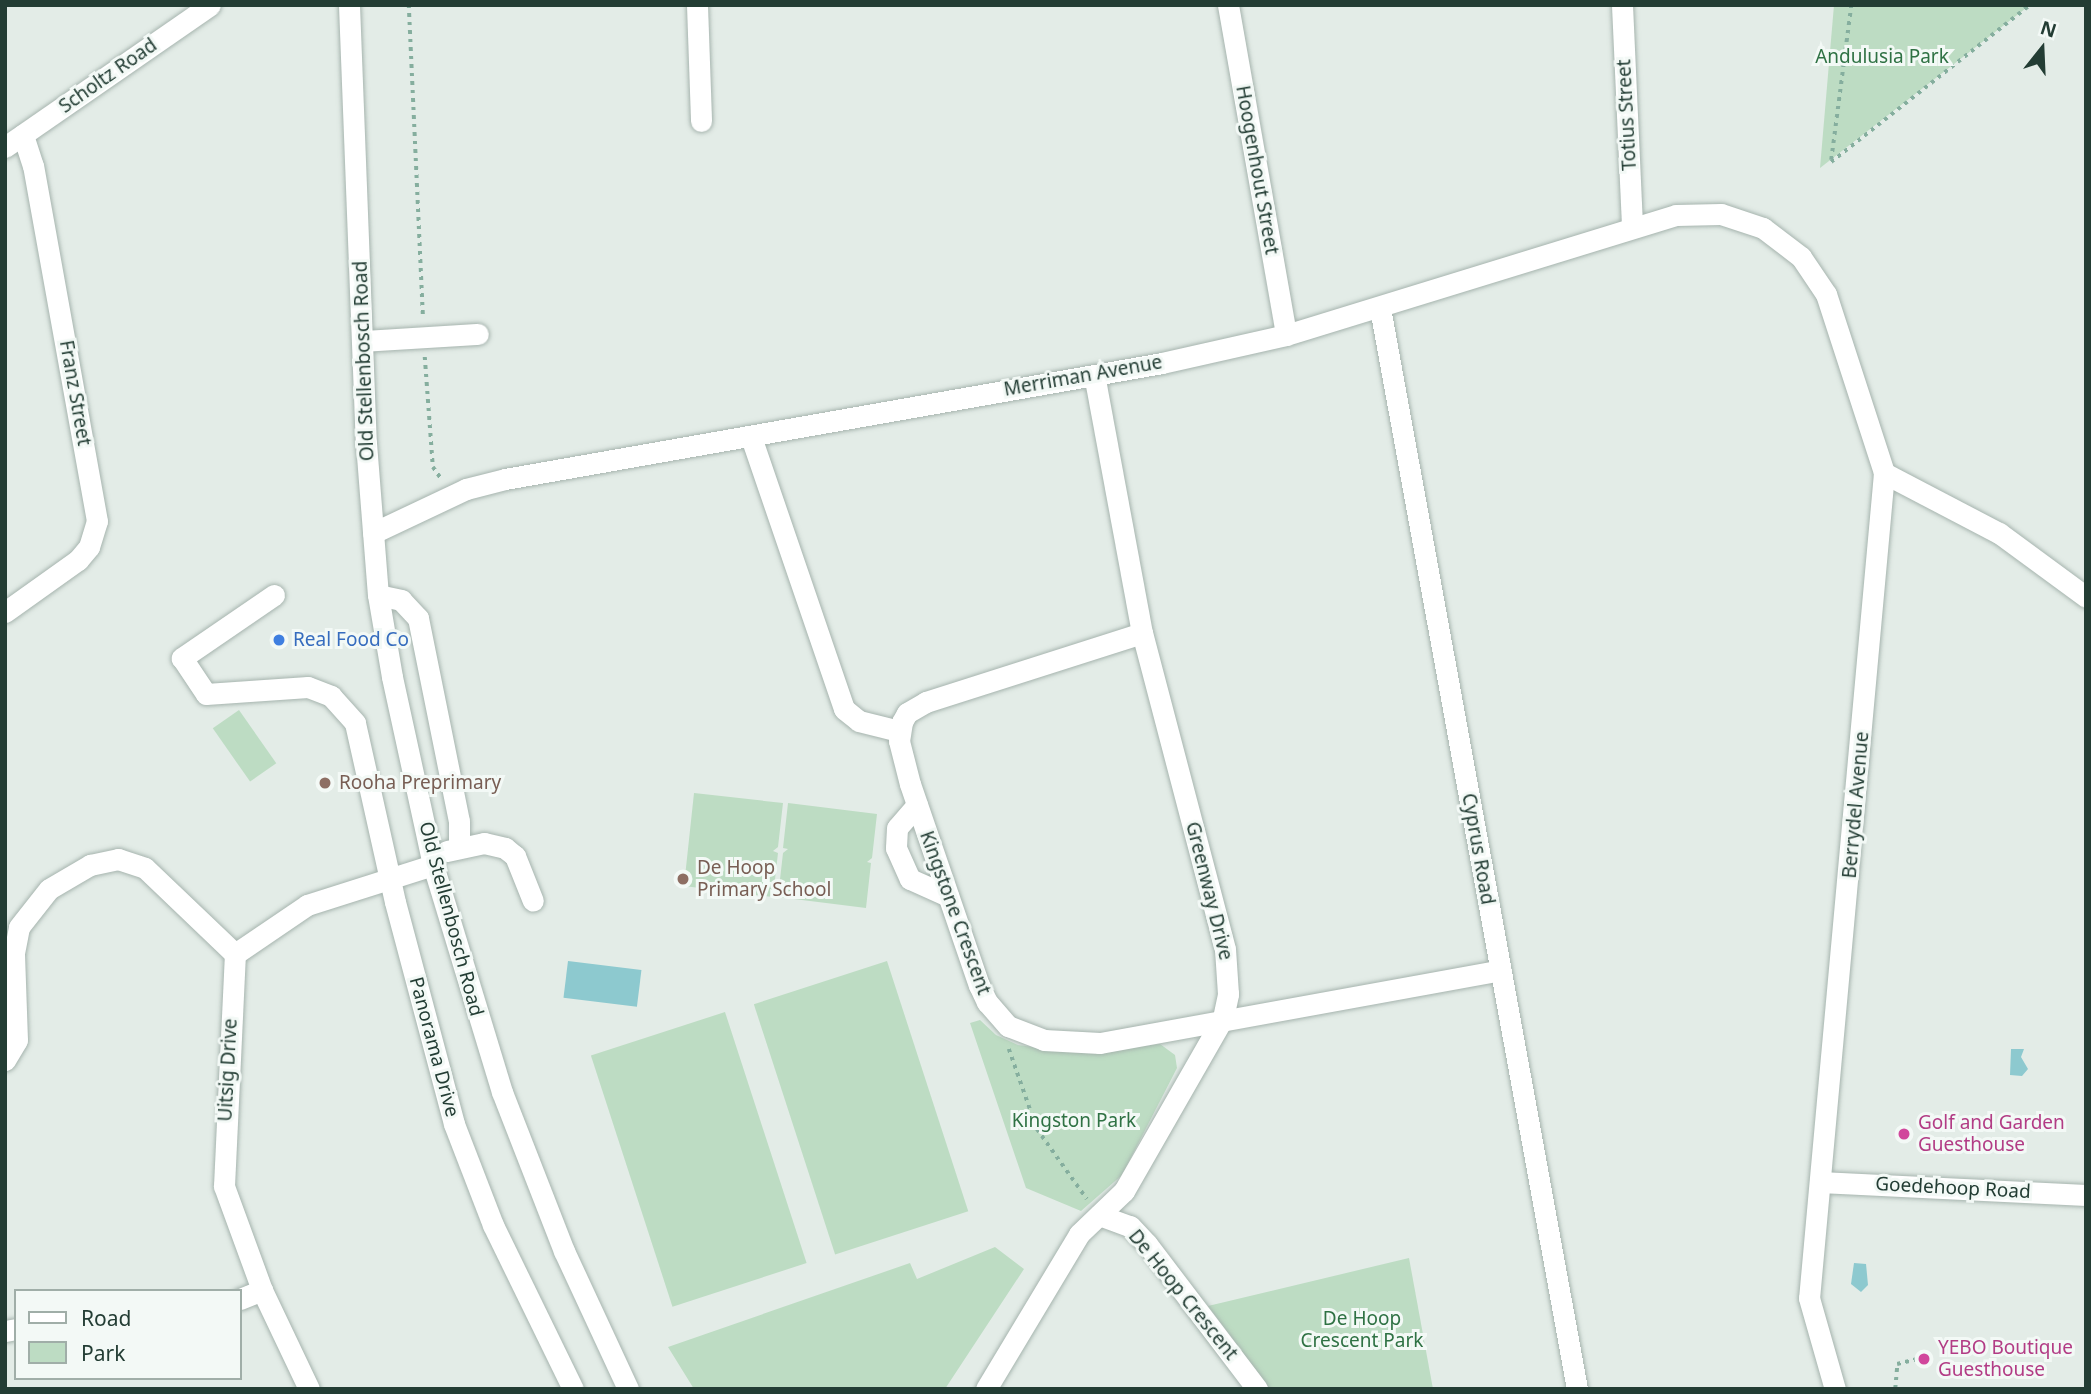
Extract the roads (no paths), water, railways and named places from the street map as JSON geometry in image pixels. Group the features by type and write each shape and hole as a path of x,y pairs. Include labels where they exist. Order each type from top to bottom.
{"street":[{"name":"Scholtz Road","path":"14,141 210,5"},
{"name":"Old Stellenbosch Road","path":"349,5 362,341 379,595 432,860 502,1092 564,1251 628,1389"},
{"path":"697,5 701,121"},
{"name":"Hoogenhout Street","path":"1228,5 1286,335"},
{"name":"Totius Street","path":"1622,5 1633,225"},
{"name":"Franz Street","path":"5,612 78,560 89,547 97,521 33,166 14,141"},
{"name":"Merriman Avenue","path":"373,533 452,496 505,479 1094,375 1286,335 1380,309 1633,225 1676,215 1721,214 1741,218 1784,241"},
{"name":"Berrydel Avenue","path":"1784,241 1815,273 1826,294 1884,473 1809,1298 1835,1389"},
{"name":"Cyprus Road","path":"1380,309 1577,1389"},
{"path":"362,341 478,334"},
{"name":"Greenway Drive","path":"986,1389 1067,1253 1099,1215 1124,1191 1223,1018 1229,982 1225,949 1142,633 1094,375"},
{"path":"751,437 844,709 855,719 900,731 907,713 926,702 1142,633"},
{"path":"1884,473 1999,533 2086,597"},
{"name":"Panorama Drive","path":"274,595 183,659 206,694 308,687 331,696 355,723 390,878 454,1124 493,1225 573,1389"},
{"path":"379,595 401,600 418,618 458,821 459,848"},
{"name":"Kingstone Crescent","path":"900,731 900,787 917,805 979,985 998,1016 1026,1035 1072,1043 1100,1043 1223,1018 1266,1015 1500,970"},
{"path":"917,805 897,828 896,848 910,879 948,896"},
{"path":"5,1060 17,1040 14,953 19,927 49,889 90,865 118,859 145,867 235,954 307,905 390,878 459,848 484,843 505,848 515,856 533,901"},
{"name":"Uitsig Drive","path":"235,954 224,1186 262,1290 309,1389"},
{"name":"Goedehoop Road","path":"1820,1182 2086,1195"},
{"name":"De Hoop Crescent","path":"1099,1215 1130,1226 1147,1244 1257,1389"},
{"path":"242,1298 262,1290"}],"water":[{"path":"568,961 641,970 637,1007 563,998"},
{"path":"2011,1049 2024,1049 2021,1057 2028,1069 2022,1076 2010,1075"},
{"path":"1854,1263 1866,1264 1868,1285 1861,1292 1851,1284"}],"place":[{"name":"Real Food Co","path":"279,640"},
{"name":"Rooha Preprimary","path":"325,783"},
{"name":"De Hoop Primary School","path":"683,879"},
{"name":"Golf and Garden Guesthouse","path":"1904,1134"},
{"name":"YEBO Boutique Guesthouse","path":"1924,1359"}],"park label":[{"name":"Andulusia Park","path":"1882,57"},
{"name":"Kingston Park","path":"1074,1121"},
{"name":"De Hoop Crescent Park","path":"1362,1330"}]}
